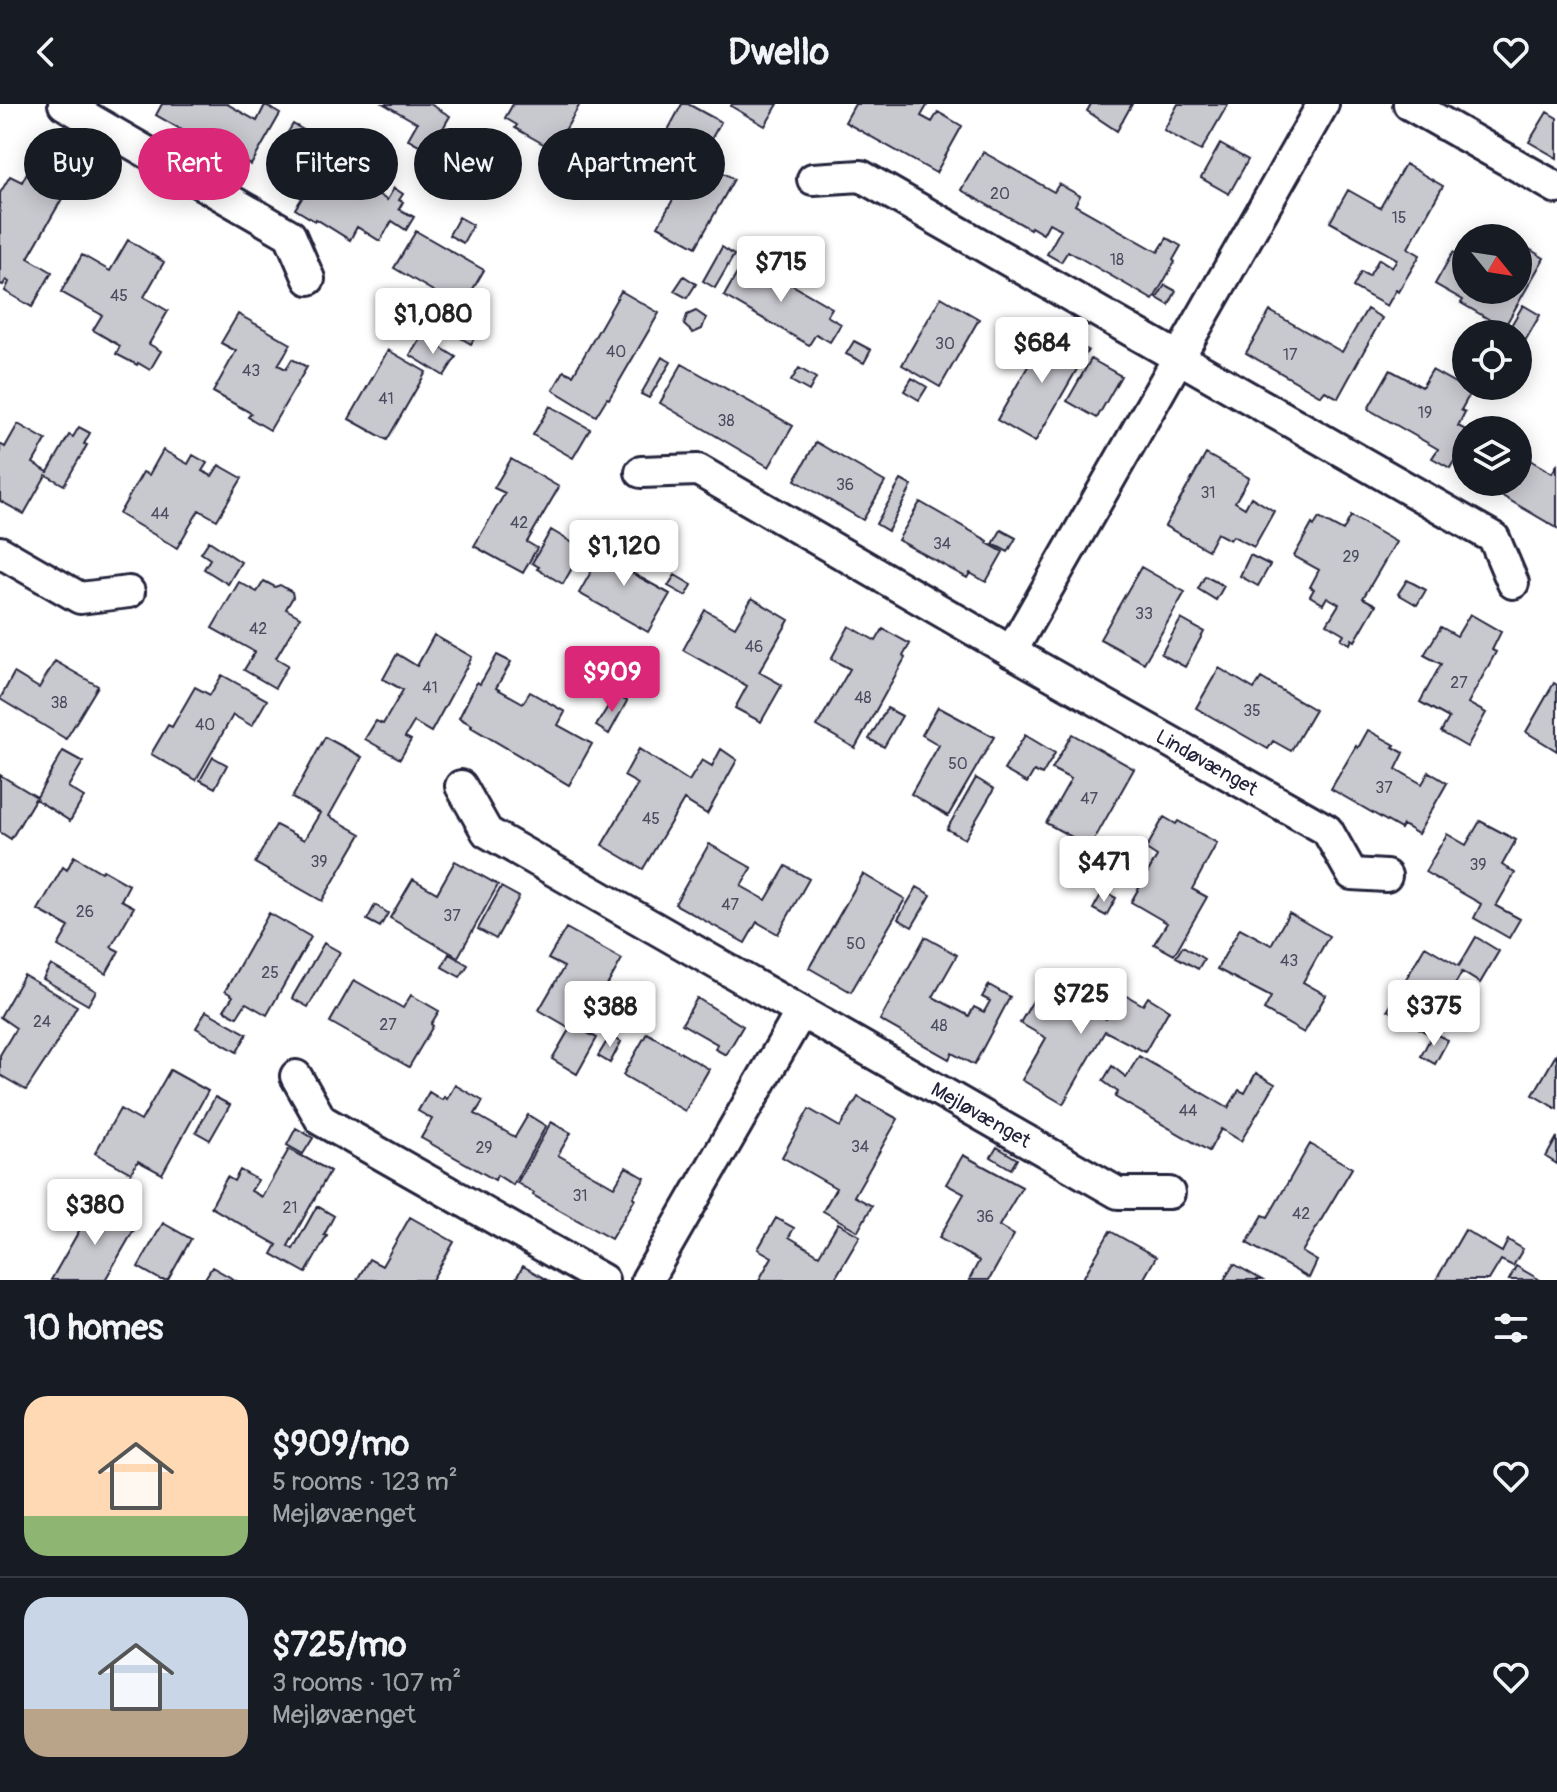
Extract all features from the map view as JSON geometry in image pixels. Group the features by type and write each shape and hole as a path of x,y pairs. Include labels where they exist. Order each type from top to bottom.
{"street":[{"path":"64,104 290,235 309,279"},
{"path":"1011,652 1323,104"},
{"path":"1409,104 1557,188"},
{"path":"813,179 861,176 1494,538 1513,583"},
{"name":"Lindøvænget","path":"641,472 698,470 1011,652 1327,830 1352,874 1386,876"},
{"path":"0,552 80,598 129,592"},
{"name":"Mejløvænget","path":"461,786 487,832 1118,1193 1169,1193"},
{"path":"647,1280 801,1012"},
{"path":"296,1076 321,1120 603,1280"}],"building":[{"path":"162,104 227,104 257,121 265,105 280,114 272,128 266,128 266,139 251,165 250,128 179,128 156,115"},
{"path":"384,104 430,104 450,116 443,128 414,128 417,123"},
{"path":"513,104 580,104 566,128 538,128 538,141 522,132 522,128 515,128 517,125 505,118"},
{"path":"682,104 688,104 721,122 718,128 669,128"},
{"path":"732,104 778,104 765,126"},
{"path":"855,104 928,104 921,116 932,122 938,112 962,126 936,173 845,122"},
{"path":"1091,104 1132,104 1117,131 1087,111"},
{"path":"1178,104 1228,104 1201,151 1164,130"},
{"path":"1547,112 1557,118 1557,158 1529,142"},
{"path":"414,128 414,142 408,139"},
{"path":"1220,144 1248,160 1229,194 1201,178"},
{"path":"983,152 1054,192 1059,184 1080,196 1075,205 1158,252 1167,238 1181,246 1153,300 1068,251 1061,262 1047,254 1061,229 1049,223 1043,234 1030,229 961,190"},
{"path":"1405,164 1443,186 1408,248 1420,255 1387,306 1353,287 1361,272 1369,276 1379,259 1392,267 1397,259 1330,222 1348,190 1380,208"},
{"path":"725,174 734,179 725,195"},
{"path":"10,176 22,182 24,178 24,200 61,200 28,258 52,272 32,307 5,291 9,282 6,280 3,285 0,284 0,193"},
{"path":"398,191 403,194 399,209 414,217 406,230 392,221 380,241 357,227 350,240 295,209 301,200 398,200"},
{"path":"673,200 722,200 696,247 658,226"},
{"path":"459,217 473,225 463,243 449,235"},
{"path":"416,231 484,270 462,308 394,268"},
{"path":"128,240 164,262 144,297 168,311 149,344 161,351 150,370 116,354 120,346 93,330 102,315 61,292 82,255 110,271"},
{"path":"722,247 734,255 715,288 703,281"},
{"path":"1532,251 1544,258 1532,279"},
{"path":"1452,254 1452,294 1435,284"},
{"path":"746,258 832,308 827,316 841,324 830,342 816,334 809,345 724,296"},
{"path":"684,276 696,284 687,298 674,291"},
{"path":"1165,285 1176,291 1169,305 1157,298"},
{"path":"621,291 659,313 596,416 553,390 564,371 573,375"},
{"path":"424,293 483,323 471,344 414,311"},
{"path":"941,297 979,319 940,387 902,365"},
{"path":"1463,304 1518,304 1509,320 1490,320"},
{"path":"1523,305 1540,315 1532,329 1532,320 1514,320"},
{"path":"1367,309 1382,318 1338,398 1325,391 1321,396 1246,353 1270,311 1342,352"},
{"path":"696,311 706,318 702,329 693,333 684,325 687,315"},
{"path":"238,314 291,344 278,365 286,369 292,359 307,367 270,430 248,417 251,413 213,392 236,351 221,343"},
{"path":"1050,328 1088,350 1035,442 997,420"},
{"path":"422,336 456,357 444,376 410,355"},
{"path":"854,341 871,350 864,363 846,354"},
{"path":"388,350 426,372 387,440 349,419"},
{"path":"662,357 671,362 649,398 641,394"},
{"path":"1091,359 1121,376 1097,418 1067,401"},
{"path":"682,364 793,426 769,467 660,403"},
{"path":"799,368 816,378 809,391 791,381"},
{"path":"1390,370 1422,387 1432,370 1452,381 1452,400 1467,400 1461,410 1465,412 1463,416 1452,416 1450,468 1432,458 1438,449 1368,409"},
{"path":"912,378 927,387 919,400 904,391"},
{"path":"550,406 590,429 573,458 533,435"},
{"path":"18,424 46,440 33,463 48,472 69,435 73,437 79,427 90,433 84,444 87,445 64,485 46,475 24,514 0,501 0,444 5,447"},
{"path":"816,442 885,482 863,520 795,480"},
{"path":"163,450 188,464 193,455 207,463 202,471 212,476 219,465 242,478 217,520 199,510 177,548 119,514 143,472 149,475"},
{"path":"1206,454 1249,478 1235,502 1245,508 1251,497 1274,511 1254,547 1233,536 1230,540 1217,533 1208,550 1165,526"},
{"path":"511,459 559,487 527,542 537,548 523,573 474,546 505,493 494,488"},
{"path":"1532,461 1552,473 1557,465 1557,528 1502,496 1532,496"},
{"path":"901,480 912,486 888,531 876,524"},
{"path":"920,502 1003,552 986,582 970,573 967,578 898,540"},
{"path":"1351,516 1396,542 1363,598 1376,605 1355,641 1352,639 1350,644 1341,639 1344,634 1327,624 1339,604 1327,597 1323,604 1310,596 1314,589 1310,587 1319,570 1294,556 1312,524 1314,526 1319,518 1343,531"},
{"path":"551,530 583,549 563,584 532,563"},
{"path":"1001,530 1016,538 1008,552 993,544"},
{"path":"609,540 640,558 632,573 670,594 648,632 579,593"},
{"path":"209,541 241,562 228,584 204,569 210,559 201,553"},
{"path":"1250,555 1270,565 1258,586 1240,576"},
{"path":"1141,567 1185,592 1144,663 1100,639"},
{"path":"675,575 692,585 686,596 668,586"},
{"path":"1205,576 1224,586 1216,600 1198,589"},
{"path":"1407,580 1426,590 1417,605 1398,594"},
{"path":"264,581 292,592 293,597 286,609 300,617 276,658 288,665 275,688 244,670 255,652 212,628 239,582 257,592"},
{"path":"752,598 789,620 759,672 782,685 761,722 735,708 747,686 683,650 705,610 735,627"},
{"path":"1470,614 1501,632 1492,650 1496,652 1468,703 1486,713 1467,747 1441,732 1449,718 1420,702 1441,664 1424,655 1441,627 1457,636"},
{"path":"1181,619 1204,632 1185,667 1161,654"},
{"path":"849,626 876,641 883,629 910,644 855,748 817,726 850,669 831,659"},
{"path":"434,635 472,657 431,732 414,722 405,737 411,740 400,759 365,739 376,721 383,724 403,690 383,679 397,654 417,666"},
{"path":"497,655 511,662 496,688 523,703 530,692 565,712 558,725 592,744 569,785 459,718 477,682 480,684"},
{"path":"55,661 98,686 66,739 0,699 14,673 39,688"},
{"path":"1219,668 1254,689 1261,678 1315,710 1291,751 1273,741 1268,749 1196,708"},
{"path":"222,675 267,700 252,726 233,715 196,780 151,754 168,725 172,727 195,687 210,695"},
{"path":"1554,683 1557,685 1557,751 1526,732"},
{"path":"615,695 627,701 609,734 596,726"},
{"path":"938,707 994,737 948,816 911,794 939,745 922,735"},
{"path":"887,708 902,716 884,747 869,739"},
{"path":"1368,730 1404,753 1396,769 1422,784 1429,772 1447,783 1418,834 1403,825 1401,829 1331,789"},
{"path":"1072,734 1134,769 1090,847 1046,823 1071,779 1052,769"},
{"path":"1025,735 1055,753 1042,775 1034,771 1027,783 1004,770"},
{"path":"325,737 362,757 329,816 361,834 322,901 255,863 276,825 304,840 320,813 292,798"},
{"path":"639,749 689,781 702,760 712,766 721,749 737,760 707,814 684,800 643,869 602,845 638,784 624,776"},
{"path":"63,751 83,762 68,787 84,797 70,821 35,799 11,839 0,832 0,775 37,797"},
{"path":"213,757 227,765 215,788 200,780"},
{"path":"976,778 994,789 965,839 947,829"},
{"path":"1164,817 1176,824 1178,821 1217,843 1192,889 1207,897 1174,955 1154,944 1167,923 1131,902 1157,856 1146,849"},
{"path":"1480,821 1516,840 1502,865 1515,873 1496,906 1520,919 1509,938 1474,918 1481,904 1425,872 1447,834 1466,845"},
{"path":"709,844 752,868 741,886 766,900 786,866 809,879 778,934 757,922 745,943 675,904"},
{"path":"1076,846 1091,855 1075,884 1059,875"},
{"path":"74,856 129,885 121,900 134,907 111,947 119,951 106,974 58,946 69,927 38,910 63,867 67,870"},
{"path":"455,861 498,885 458,957 390,918 413,879 437,893"},
{"path":"863,874 905,899 851,992 809,968"},
{"path":"501,887 519,897 496,939 478,929"},
{"path":"917,887 931,895 912,927 898,919"},
{"path":"1103,891 1116,898 1106,916 1093,909"},
{"path":"375,905 388,913 380,927 367,920"},
{"path":"269,913 311,937 267,1015 246,1003 237,1017 224,1010 233,996 225,991"},
{"path":"1289,913 1329,936 1303,982 1326,995 1304,1033 1264,1010 1271,997 1217,969 1240,928 1271,945"},
{"path":"566,928 622,959 582,1030 597,1038 577,1074 552,1059 570,1028 539,1010 564,967 548,959"},
{"path":"925,937 957,955 933,997 969,1016 974,1007 984,1012 990,1001 982,997 989,985 1010,997 974,1065 952,1053 949,1059 880,1020"},
{"path":"1476,937 1499,951 1480,983 1462,972 1427,1033 1388,1010 1425,946 1459,966"},
{"path":"324,943 340,952 308,1007 292,998"},
{"path":"1183,946 1204,959 1198,969 1176,957"},
{"path":"449,954 468,965 460,977 442,967"},
{"path":"51,965 96,991 88,1005 43,979"},
{"path":"24,975 77,1006 26,1090 0,1075 0,1055 16,1028 0,1017"},
{"path":"354,980 403,1008 411,995 439,1011 409,1067 330,1022"},
{"path":"1044,982 1106,1019 1122,993 1143,1005 1148,997 1169,1010 1145,1052 1105,1031 1063,1104 1022,1080 1046,1038 1020,1023"},
{"path":"697,998 743,1026 726,1055 715,1049 717,1044 682,1024"},
{"path":"206,1011 247,1034 237,1052 196,1028"},
{"path":"647,1033 709,1069 685,1111 623,1075"},
{"path":"1433,1033 1448,1040 1435,1064 1421,1056"},
{"path":"610,1036 621,1042 610,1063 598,1056"},
{"path":"1557,1053 1557,1109 1533,1095"},
{"path":"1139,1056 1228,1108 1239,1090 1245,1093 1256,1073 1275,1084 1241,1141 1221,1129 1209,1151 1115,1097 1118,1092 1103,1081 1112,1066 1126,1077"},
{"path":"170,1070 208,1091 162,1174 138,1161 131,1173 95,1153 120,1109 141,1121"},
{"path":"455,1085 483,1101 475,1114 515,1137 528,1115 546,1126 513,1185 497,1175 495,1180 421,1138 432,1119 418,1111 429,1092 442,1100 444,1097 447,1099"},
{"path":"215,1097 230,1105 210,1140 196,1132"},
{"path":"858,1097 898,1119 854,1196 872,1206 858,1231 823,1211 836,1188 782,1157 809,1109 840,1127"},
{"path":"551,1122 571,1133 558,1155 614,1187 626,1167 645,1178 611,1239 517,1183"},
{"path":"296,1128 313,1138 303,1154 287,1145"},
{"path":"1557,1137 1557,1164 1546,1157"},
{"path":"1310,1144 1352,1168 1302,1252 1317,1261 1309,1278 1247,1243 1263,1215 1268,1217"},
{"path":"997,1147 1017,1159 1011,1169 991,1157"},
{"path":"289,1149 330,1171 288,1246 293,1249 317,1206 334,1216 324,1235 327,1236 306,1273 272,1254 277,1245 211,1207 227,1177 234,1181 240,1170 258,1180 251,1191 262,1197"},
{"path":"963,1155 1022,1187 999,1226 1014,1235 989,1280 969,1280 979,1261 939,1238 964,1194 946,1184"},
{"path":"95,1203 135,1228 105,1280 51,1280"},
{"path":"410,1217 454,1242 432,1280 357,1280 369,1259 382,1266"},
{"path":"776,1218 794,1228 789,1237 819,1255 838,1223 860,1236 834,1280 759,1280 772,1257 758,1249"},
{"path":"163,1223 191,1239 168,1280 161,1280 138,1267"},
{"path":"1465,1230 1502,1252 1508,1240 1523,1249 1513,1266 1501,1260 1489,1280 1436,1280"},
{"path":"1110,1231 1156,1257 1143,1280 1082,1280"},
{"path":"1234,1264 1262,1280 1224,1280"},
{"path":"523,1266 547,1280 515,1280"},
{"path":"1516,1266 1540,1280 1509,1280"},
{"path":"212,1267 235,1280 204,1280"}]}
